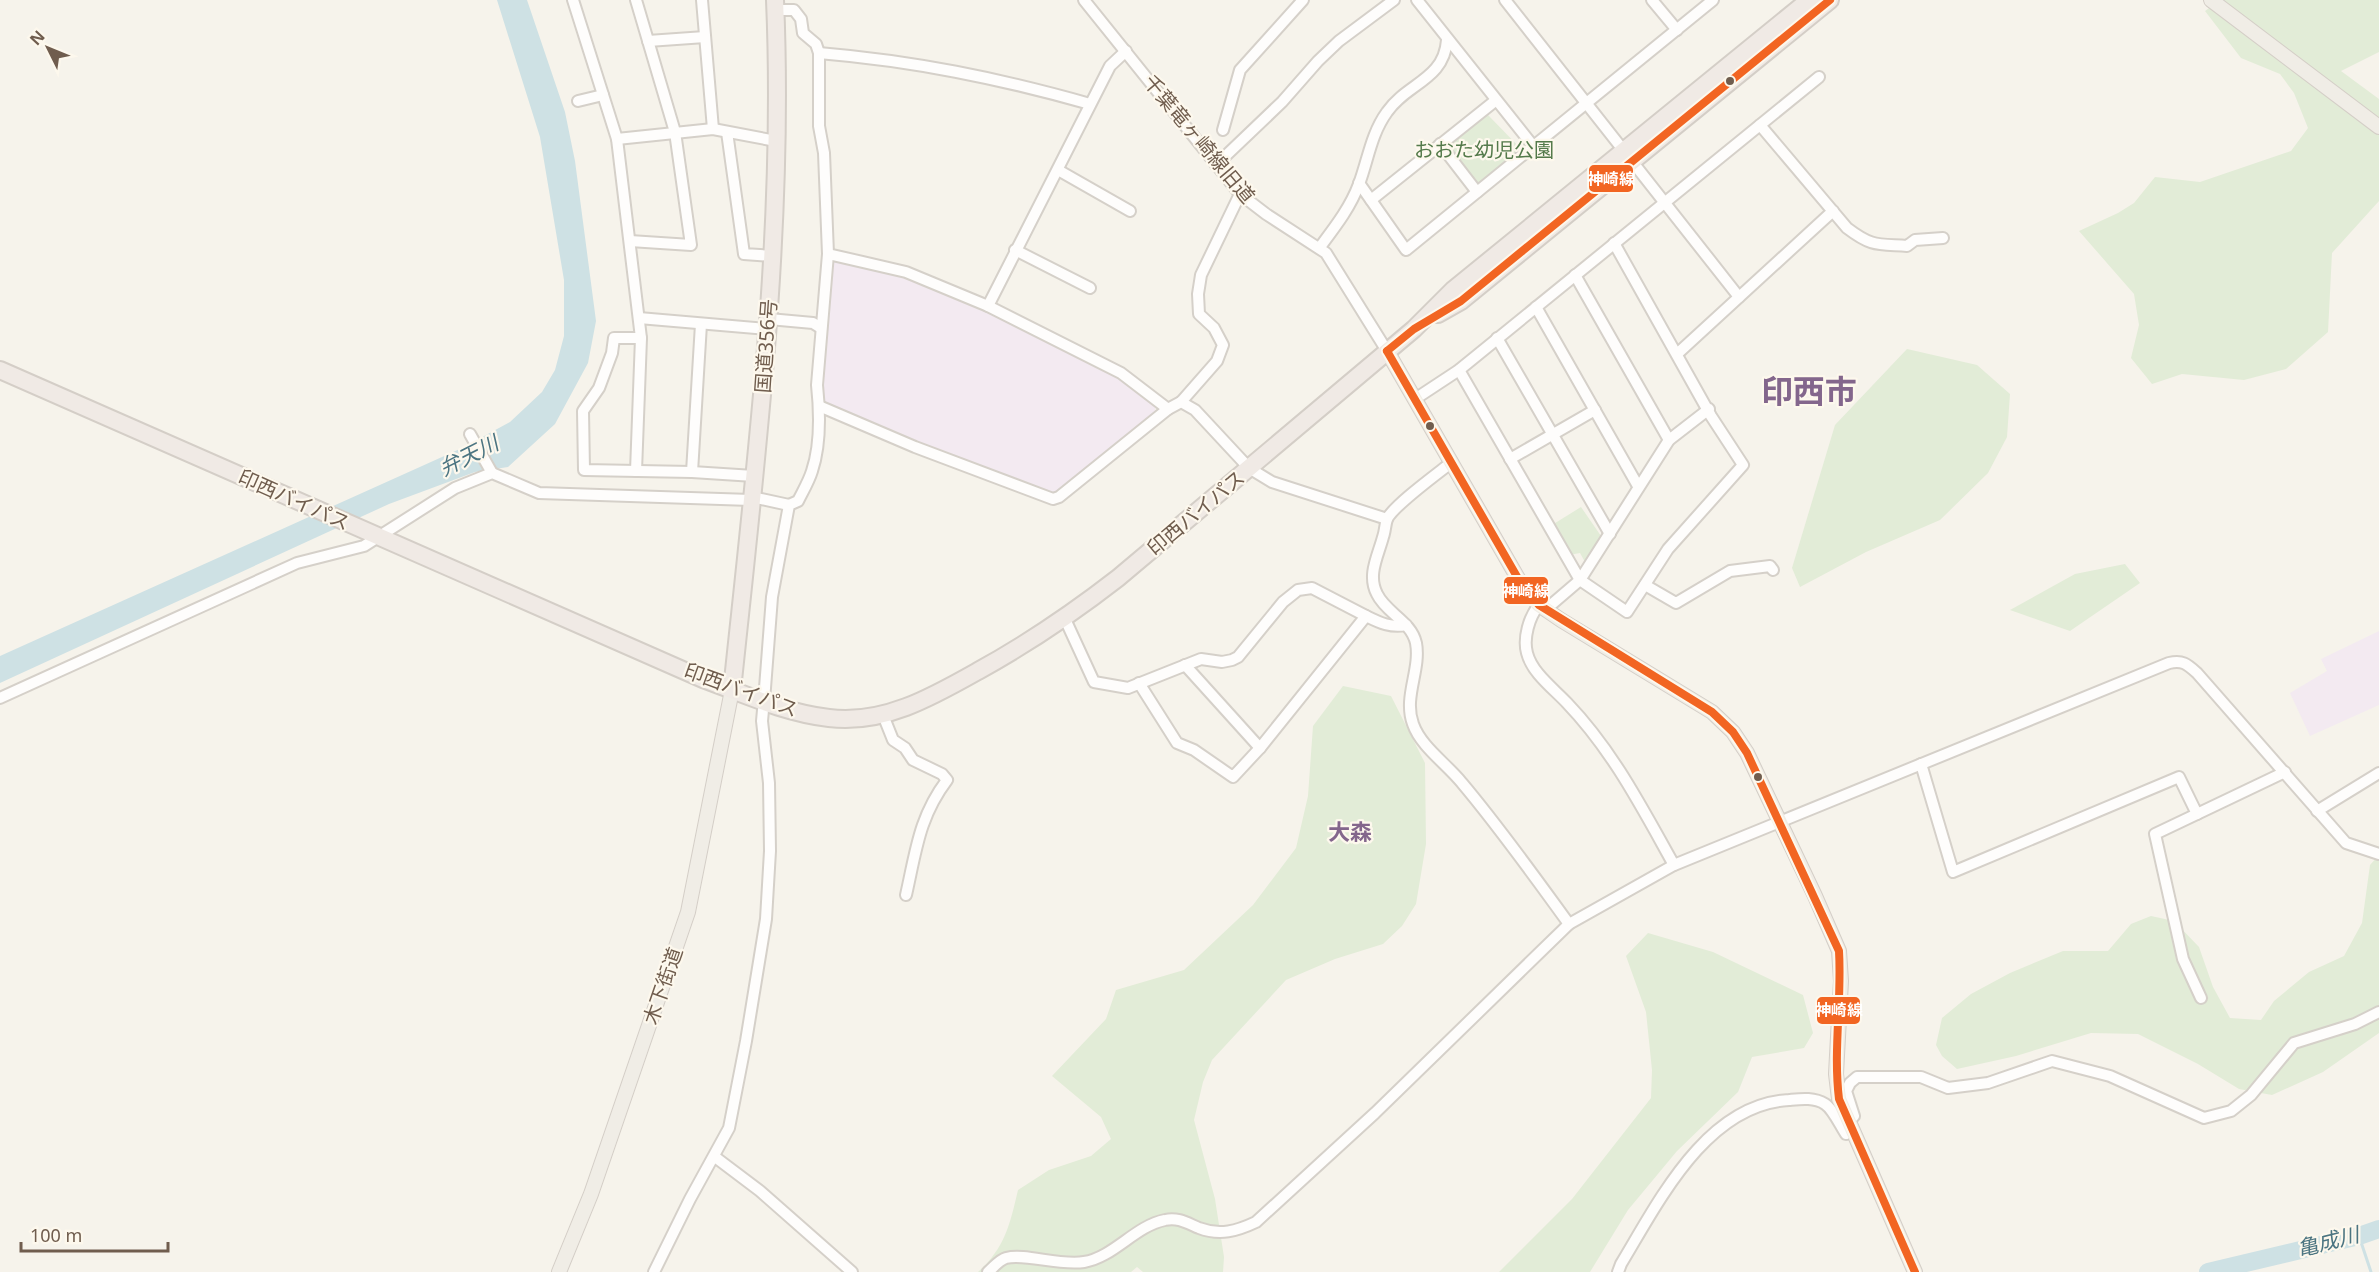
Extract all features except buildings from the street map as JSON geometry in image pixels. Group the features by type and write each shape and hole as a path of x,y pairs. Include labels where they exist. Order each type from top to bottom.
{"highway":[{"name":"印西バイパス","path":"1628,156 1809,0"},
{"name":"印西バイパス","path":"0,370 703,679 764,702 830,718 849,719 883,715 923,701 945,690 1065,619 1118,578 1414,329 1453,290 1830,0"},
{"name":"国道356号","path":"732,690 768,324 776,141 775,5"}],"main road":[{"path":"2211,0 2379,127"},
{"path":"1387,351 1523,587 1542,607 1712,711 1733,732 1747,753 1839,951 1841,981 1836,1080 1839,1099 1915,1272"},
{"name":"木下街道","path":"559,1272 591,1194 688,912 732,690"}],"street":[{"path":"573,0 617,139 641,338 636,471"},
{"path":"630,241 691,245 675,132 636,0"},
{"path":"702,0 713,129"},
{"name":"千葉竜ヶ崎線旧道","path":"1084,0 1240,194 1266,214 1320,247 1332,261 1387,351"},
{"path":"1223,130 1240,70 1303,0"},
{"path":"1216,165 1282,102 1339,41 1394,0"},
{"path":"1417,0 1495,101 1534,147"},
{"path":"1505,0 1738,297"},
{"path":"1652,0 1677,30"},
{"path":"1359,183 1406,250 1713,0"},
{"path":"470,434 492,473 539,493 752,499 789,505 798,501 812,471 817,452 819,406 817,385 828,254 824,153 819,126 819,53 816,44 803,33 801,19 794,10 775,5"},
{"path":"648,41 705,37"},
{"path":"1320,247 1344,215 1359,183 1378,126 1388,110 1436,68 1446,56 1447,40"},
{"path":"988,306 1110,66 1126,51"},
{"path":"819,53 884,58 946,68 1090,104"},
{"path":"1415,399 1459,370 1819,77"},
{"path":"578,101 603,95"},
{"path":"1371,200 1495,101"},
{"path":"1760,125 1847,228 1871,244 1907,246 1915,240 1943,238"},
{"path":"617,139 713,129 776,141"},
{"path":"727,132 744,254 772,256"},
{"path":"1440,144 1477,192"},
{"path":"1058,170 1130,211"},
{"path":"819,406 915,447 1053,498 1059,497 1168,409 1181,402 1217,361 1223,345 1214,328 1200,314 1198,294 1200,274 1240,194"},
{"path":"1677,354 1833,211"},
{"path":"1459,370 1580,580 1627,612 1668,549 1743,465 1735,456 1614,243"},
{"path":"1015,250 1090,288"},
{"path":"828,254 906,272 988,306 1121,373 1168,409"},
{"path":"1575,275 1669,440"},
{"path":"1536,307 1638,486"},
{"path":"639,318 701,324 813,323 821,328"},
{"path":"692,472 701,324"},
{"path":"641,338 614,338 612,353 599,388 583,411 585,470 754,476"},
{"path":"1497,338 1610,534"},
{"path":"1181,402 1195,410 1249,468 1272,482 1387,519"},
{"path":"1674,865 1626,780 1597,735 1533,667 1527,652 1527,633 1534,611 1580,580 1669,440 1709,409"},
{"path":"1510,459 1595,410"},
{"path":"1452,462 1395,509 1387,519 1374,565 1373,582 1377,595 1406,625 1416,642 1417,658 1410,704 1413,724 1423,741 1461,781 1502,832 1569,924"},
{"path":"0,698 297,563 364,546 370,534 455,488 492,473"},
{"path":"654,1272 729,1128 746,1041 766,919 770,851 769,783 762,721 772,597 789,505"},
{"path":"1645,585 1676,603 1730,571 1770,566 1773,570"},
{"path":"1065,619 1094,682 1128,688 1201,659 1222,662 1238,657 1283,602 1298,590 1312,588 1381,624 1406,625"},
{"path":"1139,683 1178,743 1194,750 1233,777 1260,748 1366,616"},
{"path":"988,1272 1005,1258 1017,1257 1059,1263 1087,1261 1122,1244 1162,1220 1177,1219 1202,1229 1224,1233 1236,1231 1256,1222 1376,1113 1569,924 1674,865 2169,663 2180,661 2187,663 2197,673 2346,843 2379,854"},
{"path":"1185,665 1260,748"},
{"path":"883,715 893,740 905,748 913,760 942,774 947,780 934,797 923,821 906,895"},
{"path":"1921,764 1953,872 2179,777 2197,814"},
{"path":"2201,998 2183,959 2155,834 2285,772"},
{"path":"2317,811 2379,773"},
{"path":"1618,1272 1675,1175 1708,1139 1737,1114 1780,1100 1810,1099 1826,1104 1846,1134 1848,1122 1854,1116 1846,1091 1857,1077 1921,1077 1948,1088 1989,1083 2052,1061 2110,1076 2204,1118 2231,1111 2251,1095 2294,1043 2355,1024 2379,1012"},
{"path":"715,1157 745,1178 852,1272"}],"shaded area":[{"path":"836,259 915,278 929,288 965,301 1114,373 1155,406 1155,415 1053,494 831,409 821,397 831,262"},
{"path":"2379,631 2379,705 2310,736 2290,693 2327,671 2321,659"}],"green space":[{"path":"2220,0 2379,0 2379,52 2341,71 2379,99 2379,201 2332,253 2328,332 2286,369 2244,380 2182,374 2152,384 2131,358 2139,325 2134,294 2079,231 2134,203 2155,177 2200,182 2291,151 2308,128 2294,93 2280,74 2241,58 2205,11"},
{"name":"おおた幼児公園","path":"1487,114 1523,151 1478,188 1447,146"},
{"path":"1907,349 1977,365 2010,394 2007,437 1988,473 1940,520 1866,552 1800,587 1792,568 1835,425"},
{"path":"1581,507 1601,536 1585,562 1580,553 1569,555 1552,525"},
{"path":"2125,564 2140,583 2070,631 2010,610 2075,574"},
{"path":"1343,686 1391,696 1425,763 1426,844 1416,904 1402,926 1383,944 1335,959 1286,980 1212,1060 1203,1082 1194,1120 1215,1199 1224,1257 1223,1272 1143,1272 1137,1267 1131,1272 978,1272 995,1254 1005,1235 1018,1190 1049,1170 1091,1156 1111,1139 1101,1117 1052,1076 1106,1019 1116,990 1184,970 1253,905 1296,848 1308,796 1313,726"},
{"path":"2379,855 2379,1033 2323,1072 2272,1095 2239,1089 2198,1064 2138,1034 2091,1033 2016,1056 1957,1069 1942,1056 1936,1045 1942,1018 1971,994 2010,973 2063,951 2108,951 2131,924 2151,916 2174,921 2199,947 2213,987 2230,1018 2261,1020 2274,1001 2309,972 2344,956 2362,923 2370,865"},
{"path":"1648,933 1713,952 1803,995 1813,1033 1804,1048 1752,1057 1738,1092 1677,1151 1628,1210 1590,1272 1499,1272 1572,1199 1651,1098 1652,1070 1646,1012 1626,956"}],"water":[{"name":"弁天川","path":"497,0 527,0 565,112 575,161 596,321 588,363 555,424 508,467 475,472 389,504 0,683 0,656 462,448 510,422 542,392 555,370 564,336 564,280 540,137"}],"waterway":[{"name":"亀成川","path":"2208,1272 2359,1236 2379,1229"},
{"path":"2359,1236 2371,1272"}],"transit line":[{"name":"神崎線","path":"1387,351 1414,329 1461,301 1830,0"},
{"name":"神崎線","path":"1387,351 1523,587 1539,605 1712,712 1733,732 1747,753 1839,951 1837,1062 1839,1099 1915,1272"}],"district":[{"name":"印西市","path":"1809,392"},
{"name":"大森","path":"1350,832"}]}
